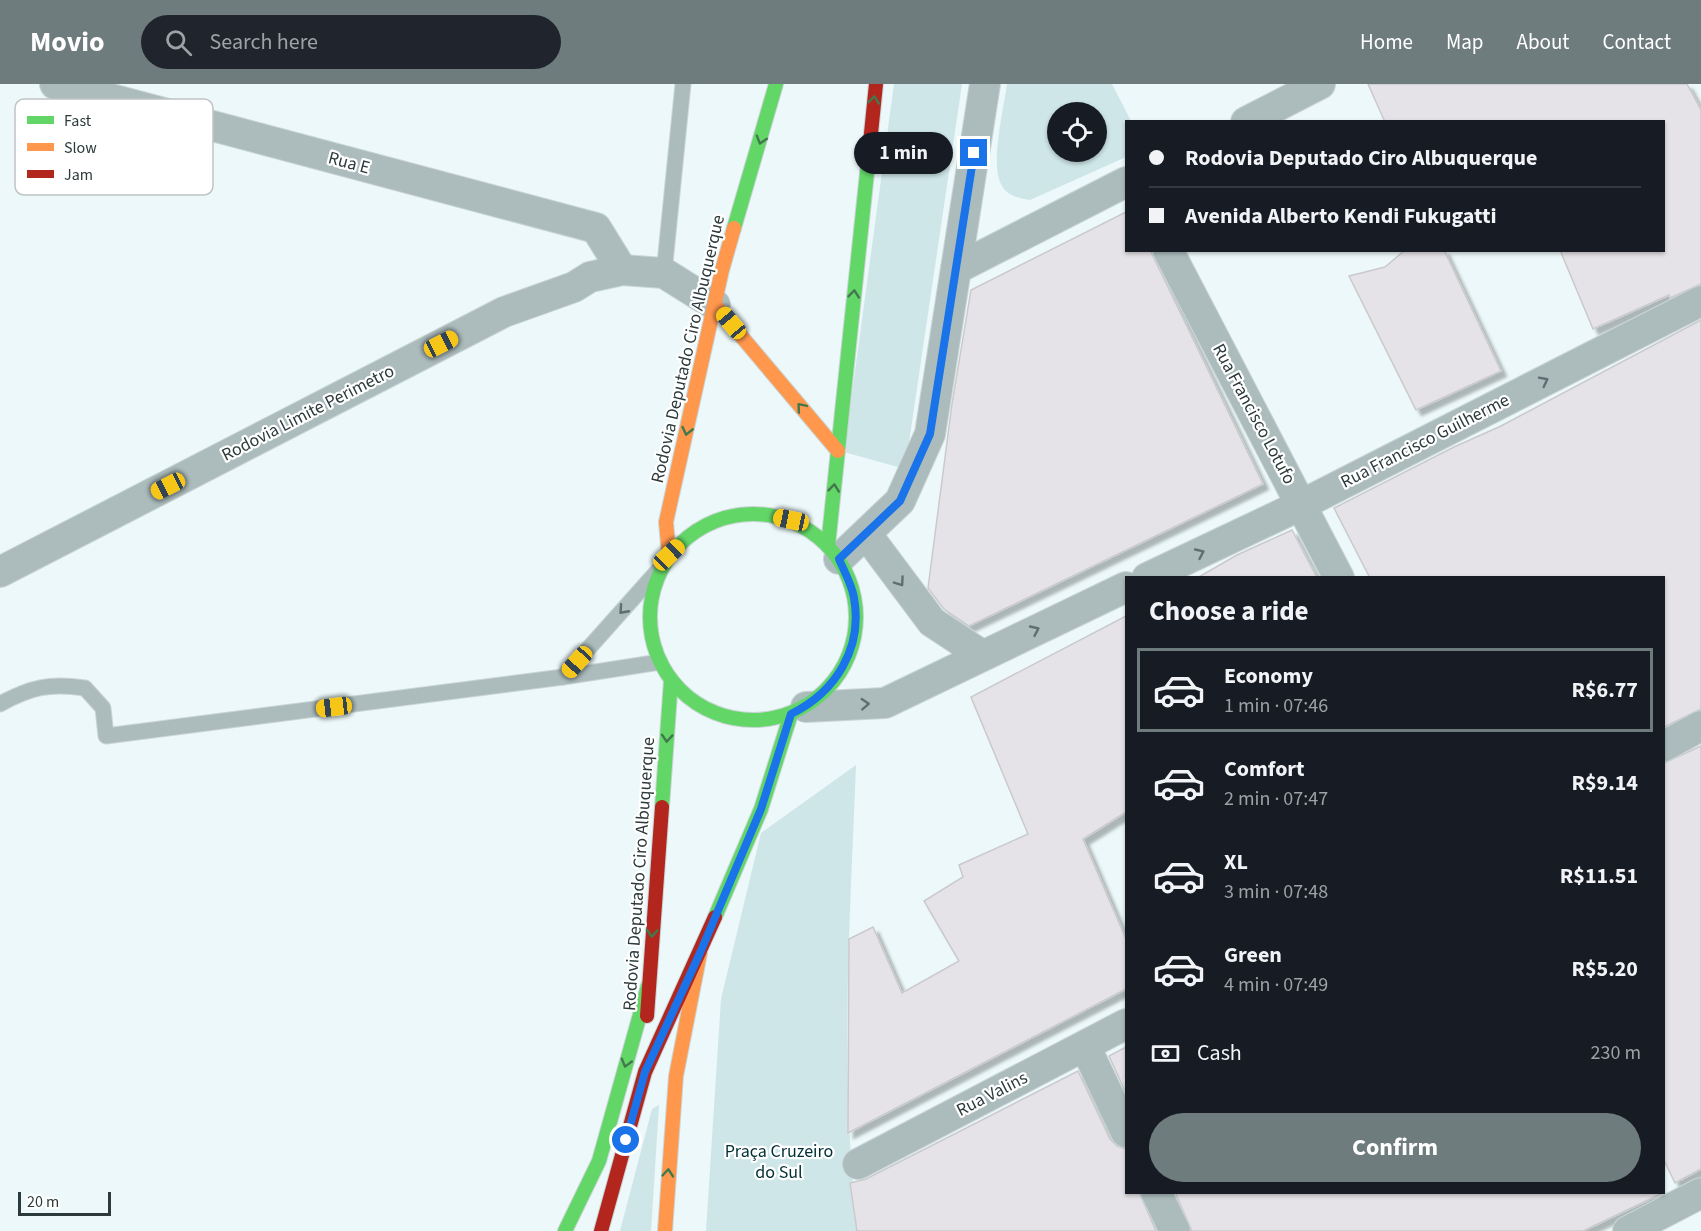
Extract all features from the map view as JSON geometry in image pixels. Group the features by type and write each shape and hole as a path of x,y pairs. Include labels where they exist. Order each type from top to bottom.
{"main road":[{"name":"Rodovia Deputado Ciro Albuquerque","path":"666,561 666,522 722,270 776,84"},
{"path":"834,552 791,520 758,513 724,517 694,532 666,561 653,589 650,614 652,639 660,662 671,680 695,703 725,717 758,721 798,710 831,686 848,659 856,628 854,596 834,552 838,452 876,84"},
{"path":"715,305 838,452"},
{"name":"Rodovia Deputado Ciro Albuquerque","path":"645,1072 648,987 671,680"},
{"name":"Rodovia Deputado Ciro Albuquerque","path":"601,1231 645,1072 700,953 761,809 798,710"},
{"path":"664,1231 676,1076 700,953"},
{"path":"565,1231 599,1161 648,987"}],"street":[{"name":"Rua E","path":"55,84 111,99"},
{"path":"834,552 867,534 900,501 930,434 985,84"},
{"path":"1250,120 1320,84"},
{"name":"Rua E","path":"213,126 596,228 622,270"},
{"path":"956,268 1125,183"},
{"name":"Rua Francisco Lotufo","path":"1169,252 1338,576"},
{"name":"Rodovia Limite Perimetro","path":"0,572 504,312 574,287 590,277 622,270 663,273"},
{"path":"663,273 715,305"},
{"name":"Rua Francisco Guilherme","path":"1151,576 1301,505 1701,301"},
{"path":"867,534 932,622 982,656"},
{"path":"798,710 885,703 1125,587"},
{"path":"1665,745 1701,726"},
{"name":"Rua Valins","path":"858,1164 1125,1025"},
{"path":"1085,1046 1125,1130"},
{"path":"1628,1231 1672,1211 1701,1193"},
{"path":"1157,1194 1175,1231"}],"lane":[{"path":"663,273 683,84"},
{"path":"563,677 666,561"},
{"path":"0,704 25,690 57,684 85,688 102,708 106,736 563,677 660,662"}],"green space":[{"path":"894,84 962,84 905,469 844,452"},
{"path":"1007,84 1112,84 1130,120 1125,120 1125,157 1030,200 1012,195 1002,186 998,172 997,148"},
{"name":"Praça Cruzeiro do Sul","path":"856,765 847,1057 852,1173 858,1231 706,1231 721,999 761,833"},
{"path":"659,1105 651,1231 620,1231 652,1109"}],"building":[{"path":"1368,84 1687,84 1701,110 1701,284 1670,298 1669,295 1593,329 1561,252 1665,252 1665,120 1384,120"},
{"path":"1125,213 1125,252 1151,252 1263,484 969,626 944,609 928,588 952,404 971,290"},
{"path":"1403,252 1445,252 1501,371 1416,410 1349,276 1385,267"},
{"path":"1701,320 1701,709 1665,727 1665,576 1369,576 1334,508 1454,447 1501,426"},
{"path":"1292,530 1316,576 1200,576 1237,555"},
{"path":"1125,617 1125,813 1083,839 1125,937 1125,990 848,1133 849,939 873,927 902,993 959,961 924,901 963,877 959,865 1028,834 971,697"},
{"path":"1701,746 1701,1169 1675,1183 1665,1162 1665,763"},
{"path":"1125,1048 1125,1091 1109,1056"},
{"path":"1078,1071 1110,1139 1117,1146 1125,1149 1125,1194 1140,1194 1156,1231 857,1231 850,1183 866,1179"},
{"path":"1176,1194 1661,1194 1583,1231 1192,1231"}],"traffic: fast":[{"path":"734,228 776,84"},
{"path":"828,546 868,163"},
{"path":"743,514 763,514 783,518 802,526 826,544 844,568 852,587 856,617 852,647 844,666 826,690 802,708 783,716 763,720 743,720 723,716 704,708 688,697 673,682 662,666 654,647 650,627 650,607 654,587 662,568 673,552 688,537 704,526 723,518 743,514"},
{"path":"662,807 671,680"},
{"path":"715,917 761,809 791,714"},
{"path":"565,1231 599,1161 648,986"}],"traffic: slow":[{"path":"669,555 666,522 722,270 734,228"},
{"path":"715,305 838,451"},
{"path":"665,1231 676,1076 700,953"}],"traffic: jam":[{"path":"868,163 876,84"},
{"path":"647,1016 662,807"},
{"path":"601,1231 645,1072 715,917"}],"route":[{"path":"626,1140 645,1072 700,953 761,809 791,714 806,707 831,686 848,659 856,628 854,596 839,559 877,526 900,501 930,434 974,153"}]}
